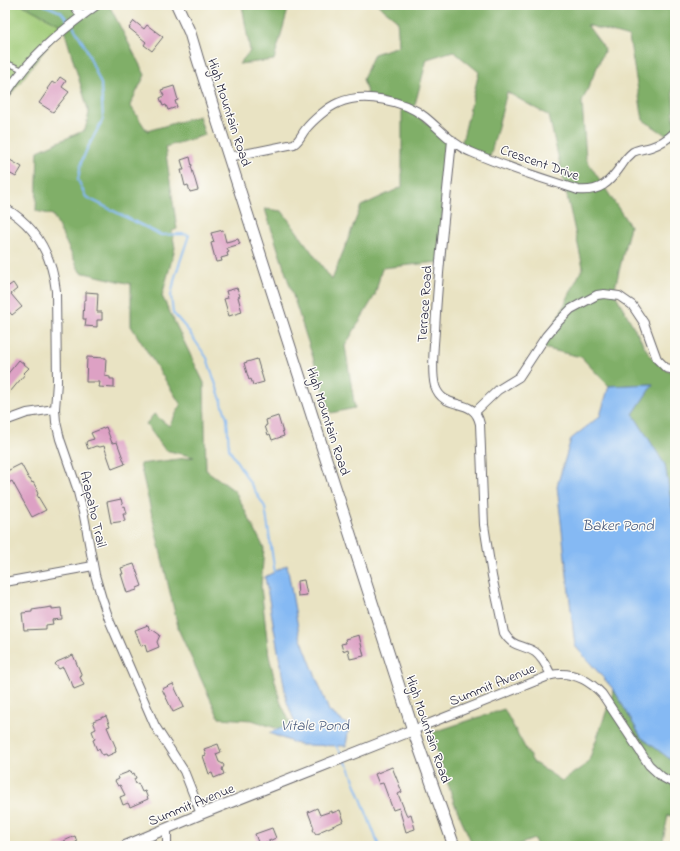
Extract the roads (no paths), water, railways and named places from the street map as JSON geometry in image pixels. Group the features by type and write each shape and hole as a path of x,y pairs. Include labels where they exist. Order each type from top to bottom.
{"main road":[{"name":"High Mountain Road","path":"177,5 190,33 228,157 413,730 454,846"}],"street":[{"path":"74,5 81,16"},
{"path":"5,95 8,85 42,48 63,29 97,5"},
{"path":"228,157 294,144 298,141 308,126 330,107 346,100 360,98 386,100 410,108 425,116 452,140"},
{"name":"Crescent Drive","path":"452,140 470,152 578,190 585,190 600,187 607,183 632,153 663,142 675,132"},
{"name":"Terrace Road","path":"452,140 436,307 434,379 439,393 444,399 451,403 466,406 476,412"},
{"name":"Arapaho Trail","path":"5,208 22,220 41,242 52,266 55,278 55,409 60,439 77,488 84,516 93,566 102,599 110,622 155,726 184,771 201,814"},
{"path":"551,675 544,662 535,652 512,642 504,633 488,554 484,526 480,424 476,412 498,390 519,377 546,336 570,309 596,295 604,294 619,296 632,305 644,323 657,359 666,368 675,370"},
{"path":"5,421 27,413 55,409"},
{"path":"5,582 93,566"},
{"name":"Summit Avenue","path":"125,846 201,814 551,675 568,674 578,676 595,687 602,694 649,765 662,777 675,784"},
{"path":"167,829 167,846"}],"lane":[{"path":"5,62 23,70"}],"water":[{"name":"Baker Pond","path":"653,384 633,414 665,465 675,524 675,763 641,737 614,690 575,646 557,486 571,439 600,416 609,386"},
{"name":"Vitale Pond","path":"287,565 299,633 329,711 349,726 346,746 300,745 269,733 295,723 287,702 265,577"}],"waterway":[{"path":"44,5 61,12 70,23"},
{"path":"73,26 85,46 101,84 103,119 81,163 78,180 86,197 161,235 189,235 175,277 171,296 173,313 187,329 207,358 227,418 229,449 265,507 275,573"},
{"path":"335,744 341,754"},
{"path":"344,760 349,767 379,846"}]}
